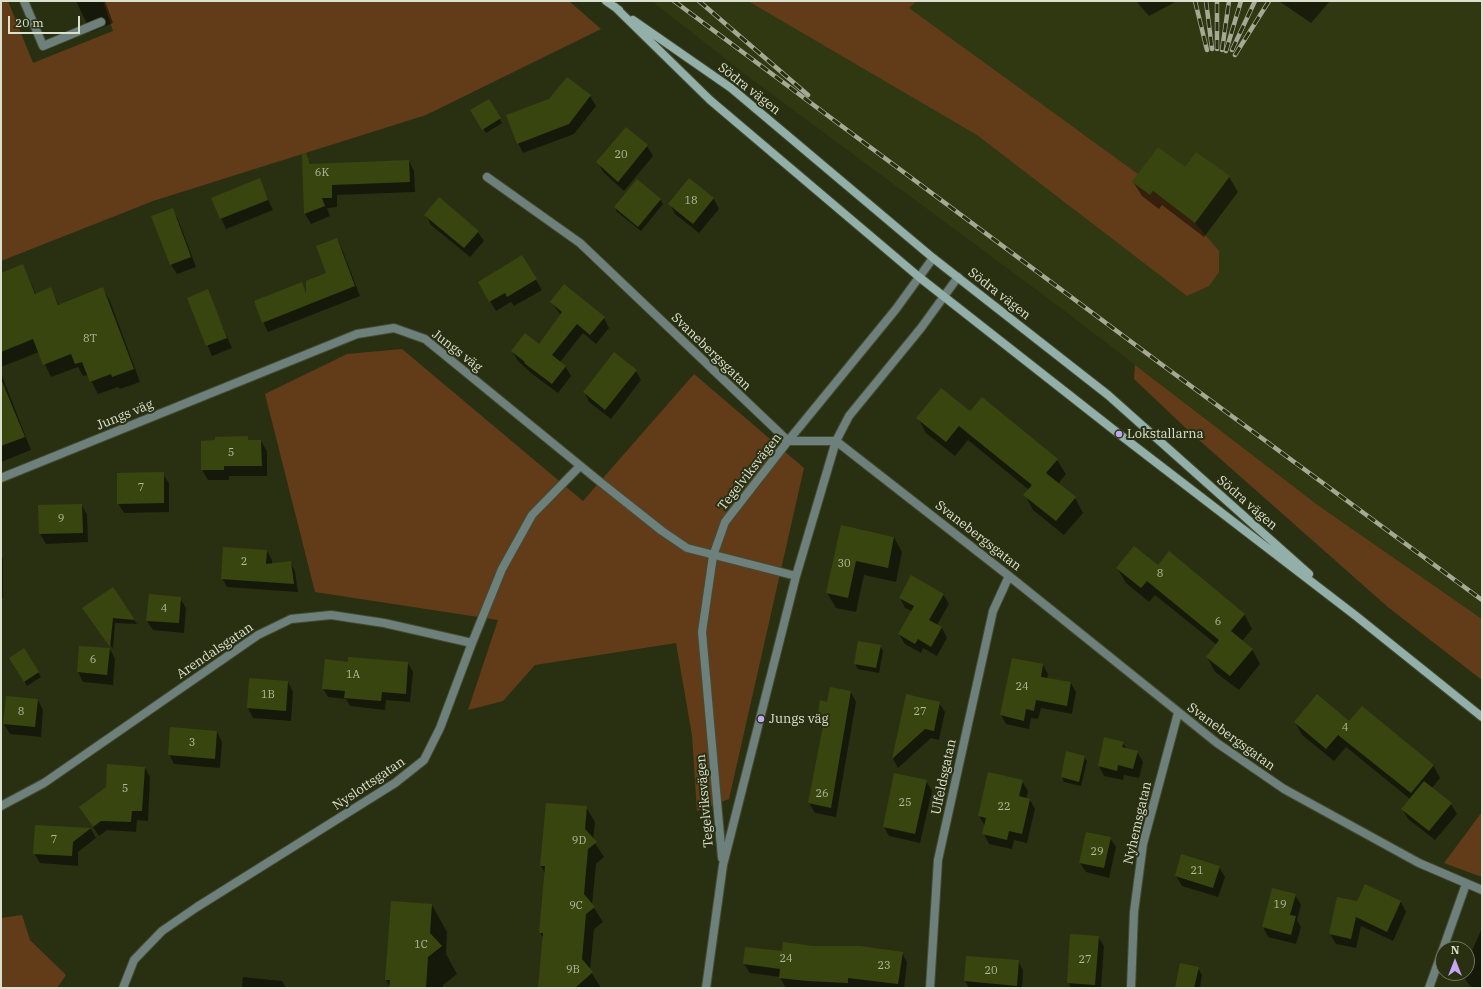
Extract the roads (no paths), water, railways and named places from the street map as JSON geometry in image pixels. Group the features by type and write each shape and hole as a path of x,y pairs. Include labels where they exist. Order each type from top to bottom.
{"main road":[{"name":"Södra vägen","path":"606,1 731,88 934,258 1108,395 1356,616"},
{"name":"Södra vägen","path":"615,7 710,100 919,277 1119,434 1356,616 1482,717"}],"street":[{"path":"24,1 43,46 101,22"},
{"name":"Svanebergsgatan","path":"487,177 580,242 788,441"},
{"name":"Tegelviksvägen","path":"723,865 702,632 713,556 725,522 788,441 896,309 934,258"},
{"name":"Tegelviksvägen","path":"706,988 723,865 796,576 836,441 849,416 921,328 958,277"},
{"name":"Jungs väg","path":"1,478 357,334 394,328 425,339 580,466 662,531 687,548 713,556 796,576"},
{"path":"788,441 836,441"},
{"name":"Svanebergsgatan","path":"836,441 1009,576 1217,743 1284,789 1419,863 1482,890"},
{"name":"Nyslottsgatan","path":"122,988 134,960 162,931 197,907 395,783 424,760 440,728 502,569 532,515 580,466"},
{"name":"Ulfeldsgatan","path":"930,988 938,860 992,618 1009,576"},
{"name":"Arendalsgatan","path":"1,806 44,783 258,635 291,619 331,615 384,623 472,643"},
{"name":"Nyhemsgatan","path":"1131,988 1134,912 1143,844 1178,713"},
{"path":"1446,941 1466,884"},
{"path":"1429,988 1435,971"}],"railway":[{"path":"674,1 1161,364 1482,600"},
{"path":"699,1 808,95"},
{"path":"1195,1 1207,50"},
{"path":"1206,1 1212,49"},
{"path":"1217,1 1217,49"},
{"path":"1222,50 1229,1"},
{"path":"1226,51 1241,1"},
{"path":"1232,50 1255,1"},
{"path":"1235,55 1269,1"}],"place":[{"name":"Lokstallarna","path":"1119,434"},
{"name":"Jungs väg","path":"761,719"}]}
